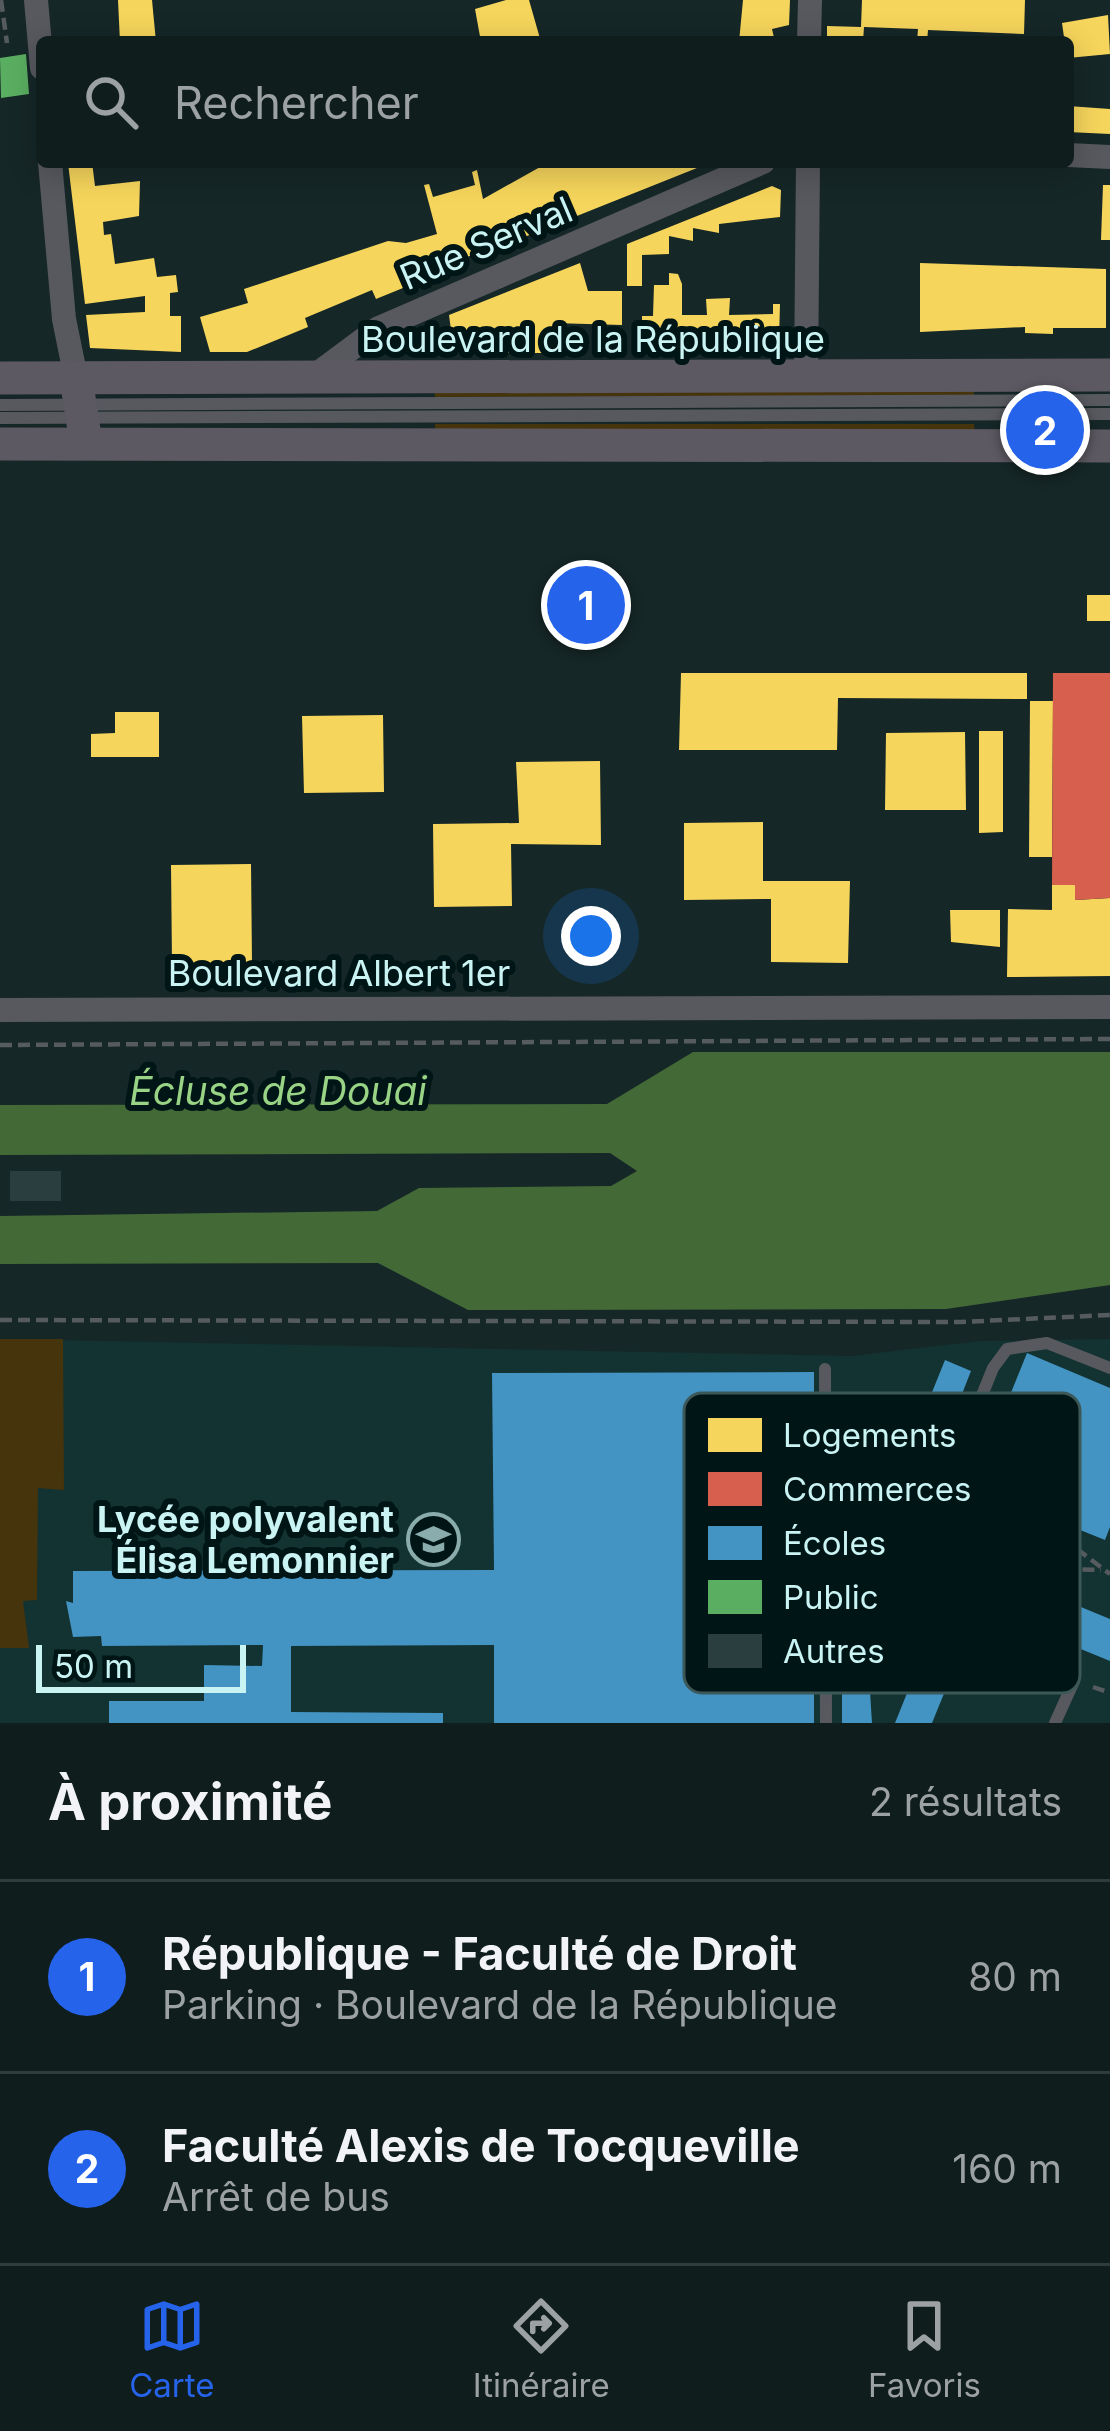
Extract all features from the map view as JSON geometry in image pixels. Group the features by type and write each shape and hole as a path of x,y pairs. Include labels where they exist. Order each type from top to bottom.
{"main road":[{"name":"Boulevard de la République","path":"0,444 81,411 313,377 1110,375"},
{"name":"Boulevard de la République","path":"0,378 81,411 1110,446"}],"street":[{"path":"36,0 39,36"},
{"path":"808,36 810,0"},
{"path":"1074,154 1110,157"},
{"path":"51,168 64,319 81,411"},
{"name":"Rue Serval","path":"313,377 379,328 749,168"},
{"path":"806,378 808,168"},
{"name":"Boulevard Albert 1er","path":"0,1010 1110,1007"}],"lane":[{"path":"0,418 81,411 1110,400"},
{"path":"0,405 81,411 1110,414"},
{"path":"983,1393 1007,1349 1047,1342 1110,1368"},
{"path":"824,1369 824,1393"},
{"path":"826,1693 826,1723"},
{"path":"1055,1723 1069,1693"}],"path":[{"path":"1,0 7,44"},
{"path":"0,1045 1110,1040"},
{"path":"0,1320 961,1322 1110,1316"},
{"path":"1080,1552 1110,1574"},
{"path":"1080,1569 1101,1570"}],"shaded area":[{"path":"974,383 974,396 435,397 434,387"},
{"path":"435,424 974,424 975,437 435,437"},
{"path":"693,1052 1110,1052 1110,1285 946,1309 468,1310 378,1263 0,1264 0,1216 377,1211 419,1188 611,1186 637,1171 610,1153 0,1155 0,1105 607,1104"},
{"name":"Lycée polyvalent Élisa Lemonnier","path":"0,1339 851,1356 980,1341 1110,1339 1110,1723 0,1723"},
{"path":"0,1339 63,1339 64,1490 38,1488 37,1600 23,1601 29,1648 0,1648"}],"building: Logements":[{"path":"118,0 152,0 155,36 120,36"},
{"path":"506,0 529,0 539,36 480,36 475,9"},
{"path":"743,0 790,0 789,25 772,29 774,36 740,36"},
{"path":"862,0 1025,0 1024,34 928,30 928,36 917,36 918,29 864,27 863,36 827,36 827,26 861,27"},
{"path":"1108,15 1110,54 1074,57 1074,36 1064,36 1062,23"},
{"path":"1074,106 1110,109 1110,134 1074,132"},
{"path":"69,168 93,168 95,186 140,181 139,216 103,222 104,235 111,234 115,264 154,258 157,277 176,275 178,292 170,293 170,316 181,316 181,352 90,348 86,315 145,312 145,296 85,304"},
{"path":"538,168 697,168 494,249 421,270 425,279 376,299 372,290 305,318 308,327 247,352 210,352 200,317 248,303 244,289 388,241 406,243 437,234 424,185 429,184 433,197 475,185 472,172 477,170 483,199"},
{"path":"1103,185 1110,185 1110,240 1101,240"},
{"path":"772,186 781,190 780,217 719,224 719,233 693,228 693,241 669,236 669,254 642,255 642,286 627,286 627,244"},
{"path":"580,263 588,291 622,291 622,325 553,323 553,353 454,353 449,315"},
{"path":"920,263 1106,269 1106,328 1053,328 1053,334 1025,333 1025,327 920,332"},
{"path":"669,273 678,274 682,284 682,315 707,315 706,299 730,298 729,315 773,314 773,304 780,304 779,340 764,352 642,353 642,316 653,316 654,285 669,285"},
{"path":"1087,595 1110,595 1110,621 1087,621"},
{"path":"681,673 1027,673 1027,699 838,698 837,750 679,750"},
{"path":"1030,701 1053,701 1052,857 1029,857"},
{"path":"115,712 159,712 159,757 91,757 91,734 115,733"},
{"path":"383,715 384,792 304,793 302,716"},
{"path":"979,731 1003,731 1003,832 979,833"},
{"path":"965,732 966,810 885,810 886,733"},
{"path":"600,761 601,845 511,844 512,906 434,907 433,824 519,823 516,762"},
{"path":"763,822 763,881 850,881 848,963 771,962 771,899 684,900 684,823"},
{"path":"251,864 252,963 172,964 171,865"},
{"path":"1052,885 1075,885 1075,900 1110,898 1110,976 1007,977 1008,909 1052,910"},
{"path":"950,910 1000,910 1000,947 951,942"}],"building: Commerces":[{"path":"1053,673 1110,673 1110,898 1075,900 1075,885 1052,885"}],"building: Écoles":[{"path":"1027,1353 1110,1388 1110,1527 1105,1540 1080,1530 1080,1393 1011,1393"},
{"path":"945,1360 971,1371 962,1393 932,1393"},
{"path":"814,1372 814,1393 684,1393 684,1693 814,1693 814,1723 494,1723 494,1645 291,1646 291,1712 443,1713 443,1723 109,1723 109,1701 204,1701 204,1665 262,1666 263,1645 102,1646 101,1636 73,1637 66,1601 73,1603 73,1571 494,1570 492,1373"},
{"path":"1080,1607 1110,1619 1110,1661 1080,1649"},
{"path":"842,1693 870,1693 872,1723 842,1723"},
{"path":"907,1693 944,1693 932,1723 895,1723"}],"building: Public":[{"path":"26,54 29,94 1,98 0,58"}],"building: Autres":[{"path":"10,1171 61,1171 61,1201 10,1201"}],"place":[{"name":"Faculté Alexis de Tocqueville","path":"1045,430"},
{"name":"République - Faculté de Droit","path":"586,605"},
{"name":"Lycée polyvalent Élisa Lemonnier","path":"433,1540"}],"water label":[{"name":"Écluse de Douai","path":"278,1090"}]}
